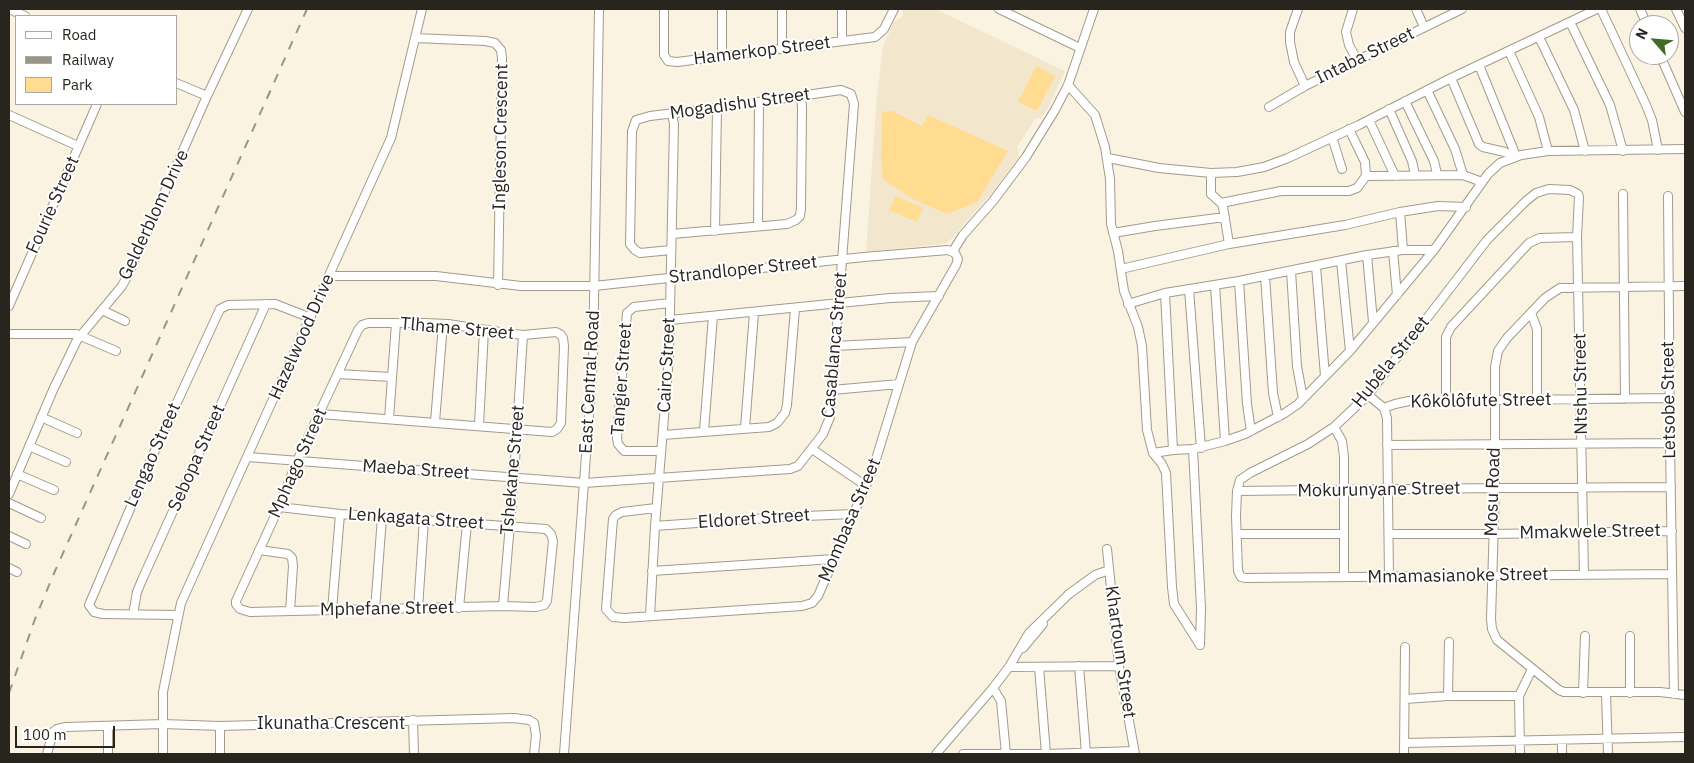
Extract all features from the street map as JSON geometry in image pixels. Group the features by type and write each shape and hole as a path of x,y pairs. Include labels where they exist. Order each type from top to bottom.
{"street":[{"path":"9,9 23,15"},
{"name":"Gelderblom Drive","path":"9,494 53,390 80,335 122,286 129,273 207,96 248,9"},
{"name":"Hazelwood Drive","path":"163,754 163,692 177,615 186,591 391,138 422,9"},
{"name":"East Central Road","path":"564,754 593,360 599,9"},
{"name":"Hamerkop Street","path":"664,9 663,52 666,60 677,62 872,38 881,34 894,9"},
{"path":"722,9 722,56"},
{"path":"782,9 782,48"},
{"path":"842,9 842,41"},
{"path":"999,9 1080,48"},
{"path":"952,251 1026,157 1055,110 1068,85 1094,9"},
{"path":"1298,9 1290,32 1290,42 1294,62 1305,86"},
{"path":"1353,9 1346,32 1349,45 1357,60"},
{"path":"1416,9 1424,27"},
{"name":"Intaba Street","path":"1268,107 1305,86 1462,9"},
{"path":"1108,158 1159,168 1211,173 1237,172 1269,165 1369,120 1451,78 1599,9 1646,105 1652,120 1658,150"},
{"path":"1676,9 1685,28"},
{"path":"1570,22 1610,105 1623,151"},
{"path":"1539,37 1574,110 1585,151"},
{"name":"Ingleson Crescent","path":"415,38 486,40 495,43 501,50 498,284"},
{"path":"1509,51 1539,117 1548,151"},
{"path":"1479,65 1515,157"},
{"path":"1664,65 1685,112"},
{"path":"1451,78 1478,144 1515,157"},
{"path":"178,84 207,96"},
{"path":"1068,85 1095,115 1108,158 1111,224 1128,304 1138,327 1142,346 1147,430 1153,453 1162,464 1166,473 1174,604 1200,645 1197,448 1189,289"},
{"name":"Mogadishu Street","path":"671,250 640,253 630,244 632,131 634,123 639,118 841,90 848,92"},
{"path":"1427,90 1454,149 1463,175"},
{"name":"Casablanca Street","path":"584,483 790,469 801,464 812,450 827,427 830,416 854,104 853,97 848,92"},
{"path":"672,234 787,224 794,222 800,216 801,96"},
{"path":"1405,101 1434,160 1437,174"},
{"path":"758,226 759,102"},
{"name":"Fourie Street","path":"9,306 97,105"},
{"path":"715,231 717,108"},
{"path":"1389,109 1416,174"},
{"name":"Cairo Street","path":"650,616 670,320 674,124 672,114"},
{"path":"9,115 78,146"},
{"path":"1369,120 1395,176"},
{"path":"1221,203 1280,191 1349,191 1357,188 1366,176 1365,162 1349,129"},
{"path":"1332,137 1342,169"},
{"path":"1153,453 1197,448 1224,441 1278,418 1303,399 1350,351 1397,295 1434,250 1482,182 1500,162 1515,157 1548,151 1685,149"},
{"path":"1211,173 1211,194 1221,203 1229,244"},
{"path":"1366,176 1463,175 1482,182"},
{"name":"Hubêla Street","path":"1237,491 1240,480 1243,477 1308,444 1334,427 1368,395 1473,257 1516,210 1542,190 1564,189 1578,194"},
{"name":"Ntshu Street","path":"1578,194 1584,574"},
{"path":"1623,194 1625,399"},
{"name":"Letsobe Street","path":"1668,196 1674,694"},
{"path":"1121,269 1229,244 1345,225 1400,212 1438,206 1466,207"},
{"path":"1400,212 1402,250"},
{"path":"1113,233 1225,216"},
{"path":"1446,401 1446,337 1455,322 1529,243 1540,238 1578,237"},
{"path":"1128,304 1165,293 1239,281 1393,251 1434,250"},
{"name":"Strandloper Street","path":"594,286 842,260 952,251"},
{"name":"Mombasa Street","path":"656,508 622,512 613,518 606,600 606,609 611,616 624,618 808,605 814,600 818,596 874,469 912,342 957,262 957,256 952,251"},
{"path":"1393,251 1397,295"},
{"path":"1367,256 1373,322"},
{"path":"1341,262 1350,351"},
{"path":"1316,266 1325,376"},
{"path":"1291,271 1298,377 1303,399"},
{"path":"329,276 436,276 521,286 594,286"},
{"path":"1265,276 1273,393 1278,418"},
{"path":"1239,281 1247,404 1251,431"},
{"path":"1214,285 1224,441"},
{"name":"Mosu Road","path":"1685,286 1579,287 1555,290 1531,312 1507,338 1498,351 1496,367 1495,488 1491,576 1491,619 1497,640 1559,690 1583,693 1660,692 1685,695"},
{"path":"1165,293 1173,450"},
{"path":"670,320 890,298 938,296"},
{"name":"Tangier Street","path":"661,451 624,450 618,444 617,438 627,312 634,307 670,303"},
{"name":"Lengao Street","path":"177,615 98,613 91,609 89,602 217,313 223,306 228,304 266,304 280,305 311,318"},
{"name":"Sebopa Street","path":"133,614 137,592 142,580 266,304"},
{"path":"663,435 774,425 788,406 795,309"},
{"path":"102,310 125,320"},
{"path":"745,428 754,312"},
{"path":"1531,312 1537,328 1537,400"},
{"path":"704,431 713,316"},
{"name":"Tlhame Street","path":"358,330 362,325 368,323 396,323 443,324 523,334 558,333 563,338 564,346 560,426 552,432 518,430"},
{"path":"389,419 396,323"},
{"path":"436,422 443,324"},
{"name":"Mphago Street","path":"238,595 297,461 358,330"},
{"path":"479,425 484,330"},
{"path":"9,334 66,333 80,335 116,350"},
{"name":"Tshekane Street","path":"503,606 518,430 523,334"},
{"path":"835,346 912,342"},
{"path":"338,374 391,377"},
{"path":"832,390 899,384"},
{"path":"1368,395 1384,408 1387,418 1389,577"},
{"name":"Kôkôlôfute Street","path":"1384,408 1402,402 1669,398"},
{"path":"320,414 479,425 518,430"},
{"path":"42,417 77,434"},
{"path":"1334,427 1343,445 1344,577"},
{"path":"1387,445 1670,443"},
{"path":"30,446 66,462"},
{"path":"812,450 866,486"},
{"name":"Maeba Street","path":"248,457 584,483"},
{"path":"17,474 54,490"},
{"name":"Mokurunyane Street","path":"1237,491 1671,487"},
{"path":"1237,491 1238,534 1344,534"},
{"path":"9,503 41,518"},
{"name":"Lenkagata Street","path":"278,507 340,514 542,528 551,534 552,541 547,601"},
{"path":"332,610 340,514"},
{"name":"Eldoret Street","path":"655,526 854,514"},
{"path":"375,610 382,516"},
{"path":"418,609 424,520"},
{"path":"459,608 466,523"},
{"name":"Mmakwele Street","path":"1389,534 1672,531"},
{"name":"Mmamasianoke Street","path":"1238,534 1238,570 1241,576 1245,578 1672,574"},
{"path":"9,536 26,544"},
{"name":"Khartoum Street","path":"1107,549 1119,666 1134,752"},
{"path":"259,550 288,554 292,558 290,611"},
{"path":"652,571 834,559"},
{"path":"9,568 17,572"},
{"path":"936,754 993,688 1016,655 1033,638 1046,618 1069,594 1095,575 1109,570"},
{"name":"Mphefane Street","path":"238,595 236,604 240,610 245,611 536,607 544,605 547,601"},
{"path":"1583,693 1584,636"},
{"path":"1630,636 1630,693"},
{"path":"1448,696 1449,642"},
{"path":"1404,754 1405,647"},
{"path":"1079,666 1086,753"},
{"path":"1009,667 1119,666"},
{"path":"1039,667 1046,754"},
{"path":"1520,754 1519,696 1532,669"},
{"path":"993,688 1001,701 1006,754"},
{"path":"1606,693 1608,754"},
{"path":"1405,699 1448,696 1519,696"},
{"path":"413,720 524,718 531,720 535,726 534,754"},
{"name":"Ikunatha Crescent","path":"47,754 52,735 57,729 80,726 163,724 220,726 413,720 414,754"},
{"path":"108,726 108,754"},
{"path":"220,726 220,754"},
{"path":"1404,743 1685,737"},
{"path":"1562,740 1562,754"},
{"path":"963,754 1134,752"}],"shaded area":[{"path":"902,9 935,9 1065,71 1049,106 1041,118 1035,119 1017,147 1019,156 997,187 951,239 942,244 866,252 877,95 883,46 894,22 901,18 903,14"}],"green space":[{"path":"1036,66 1055,76 1037,111 1018,102"},
{"path":"892,111 922,126 928,115 1008,151 977,202 947,214 913,199 883,179 881,156 882,112"},
{"path":"896,196 923,208 917,222 889,210"}],"railway":[{"path":"9,693 35,619 55,571 307,9"}]}
